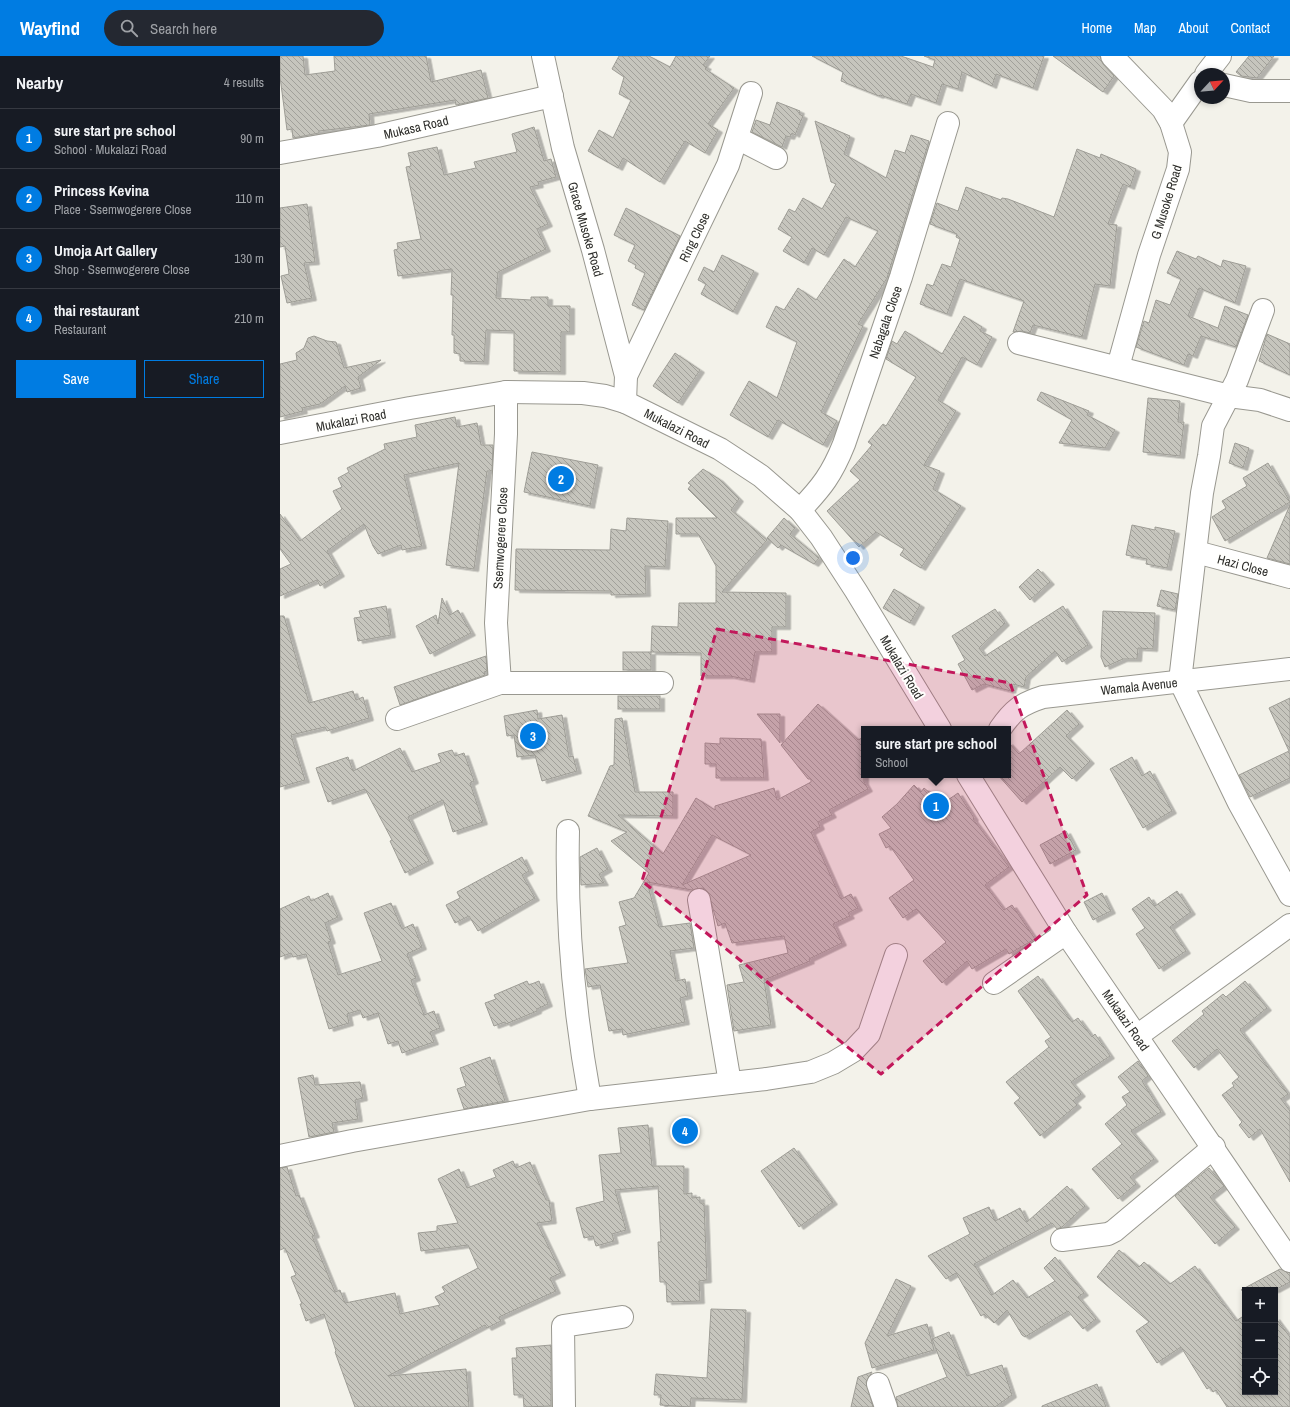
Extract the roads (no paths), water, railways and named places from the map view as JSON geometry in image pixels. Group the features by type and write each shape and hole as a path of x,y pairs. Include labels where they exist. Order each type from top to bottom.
{"street":[{"name":"G Musoke Road","path":"1112,56 1153,97 1171,123 1180,152 1178,169 1149,255 1118,367"},
{"path":"1211,68 1220,56"},
{"name":"Grace Musoke Road","path":"546,58 563,148 593,250 626,376 625,402"},
{"path":"1230,86 1251,91 1290,91"},
{"path":"1171,123 1194,90"},
{"name":"Ring Close","path":"626,376 725,172 738,138 751,93"},
{"name":"Mukasa Road","path":"280,153 377,136 552,96"},
{"name":"Nabagala Close","path":"800,510 822,487 835,465 844,444 901,277 948,123"},
{"path":"738,138 776,158"},
{"path":"1263,310 1229,396 1220,410 1213,426 1202,493 1180,681 1229,784 1290,895"},
{"path":"1019,343 1229,396 1260,400 1290,410"},
{"name":"Mukalazi Road","path":"280,433 410,408 506,392 583,393 605,396 625,402 720,449 761,476 800,510 821,537 856,591 938,726"},
{"name":"Ssemwogerere Close","path":"500,683 496,622 506,434 506,392"},
{"name":"Hazi Close","path":"1196,552 1290,577"},
{"name":"Wamala Avenue","path":"1002,726 1016,708 1028,701 1043,697 1290,669"},
{"path":"396,719 500,683 662,683"},
{"name":"Mukalazi Road","path":"970,778 1066,933 1214,1147 1290,1261"},
{"path":"568,831 567,866 571,958 583,1061 590,1099"},
{"path":"698,900 730,1083"},
{"path":"1137,1036 1290,925"},
{"path":"994,983 1066,933"},
{"path":"280,1156 590,1099 812,1072 853,1051 869,1034 896,955"},
{"path":"1062,1240 1108,1234 1114,1231 1214,1147"},
{"path":"564,1407 563,1326 622,1317"},
{"path":"878,1384 886,1407"}],"place":[{"name":"Princess Kevina","path":"561,479"},
{"name":"Umoja Art Gallery","path":"533,736"},
{"name":"sure start pre school","path":"936,806"},
{"name":"thai restaurant","path":"685,1131"}]}
